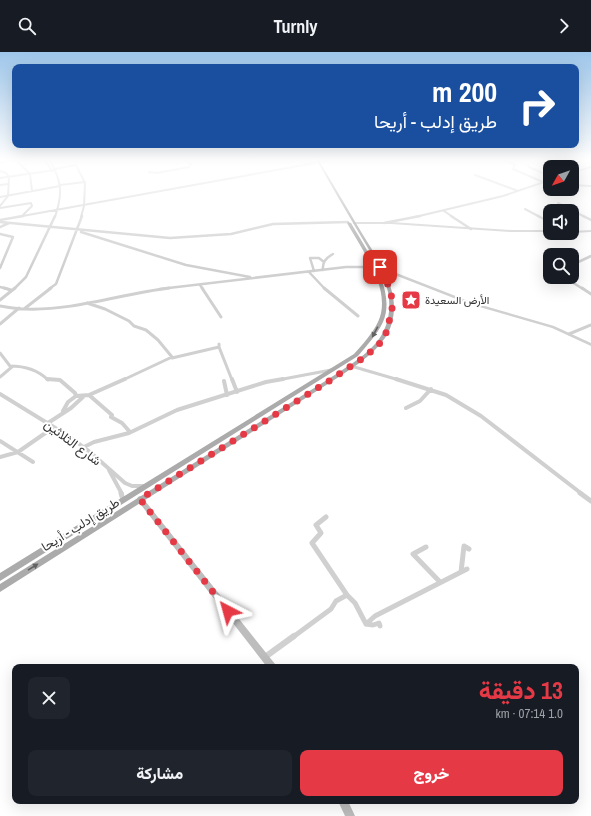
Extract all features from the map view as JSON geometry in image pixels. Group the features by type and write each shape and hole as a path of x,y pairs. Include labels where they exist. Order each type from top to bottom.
{"main road":[{"name":"طريق إدلب - أريحا","path":"0,588 140,499 178,471 356,355 370,341 377,330 385,311 383,288 363,244 335,195"},
{"name":"طريق إدلب - أريحا","path":"0,576 146,486 178,471 329,381 366,356 380,343 387,331 393,304 390,289 383,271 363,244"},
{"path":"140,499 270,664"},
{"path":"344,804 350,816"}],"street":[{"path":"0,197 14,195"},
{"path":"0,300 11,290 20,285 26,277 57,211 59,195"},
{"path":"24,309 56,284 84,206 84,195"},
{"path":"0,221 144,195"},
{"path":"384,223 444,211 508,195"},
{"path":"0,207 8,196"},
{"path":"0,207 31,203 32,206 22,216"},
{"path":"525,209 543,218"},
{"path":"444,211 471,228"},
{"path":"579,214 591,220"},
{"path":"0,221 76,230 170,238 231,234 273,224 384,223 511,231 543,231"},
{"path":"0,227 10,222"},
{"path":"76,230 186,265 254,278"},
{"path":"579,232 591,231"},
{"path":"0,235 14,237 0,268"},
{"path":"323,270 325,259 333,254"},
{"path":"579,262 591,256"},
{"path":"314,271 310,258 316,257 324,262"},
{"path":"0,306 24,309 52,308 87,303 153,290 346,267 374,268"},
{"path":"383,271 398,275 470,304 529,319 569,334 591,345"},
{"path":"309,272 325,289 358,316"},
{"path":"575,284 591,294"},
{"path":"200,285 222,317"},
{"path":"0,287 11,290"},
{"path":"87,303 105,309 129,321 134,326 146,330 158,340 172,358"},
{"path":"0,324 19,308"},
{"path":"569,334 591,325"},
{"path":"63,412 68,402 76,396 83,397 89,395 172,358 219,345 237,392"},
{"path":"0,353 10,366 20,365 41,374 48,380 60,380 75,392 76,396"},
{"path":"0,377 14,366"},
{"path":"350,366 431,389 446,395 481,416 591,501"},
{"path":"84,447 94,442 130,432 177,410 281,378 331,370"},
{"path":"224,381 227,395"},
{"path":"406,408 416,404 426,396 431,389"},
{"name":"شارع الثلاثين","path":"0,394 84,447 125,483 132,486 146,486"},
{"path":"89,395 106,409 112,415 111,417 122,423 130,432"},
{"path":"48,423 79,402 83,397"},
{"path":"0,457 18,452 54,427"},
{"path":"0,441 33,462"},
{"path":"106,467 116,482 123,500"},
{"path":"326,517 316,525 321,533 312,543 355,603 366,624"},
{"path":"461,572 464,546 469,549"},
{"path":"426,547 413,554 440,582"},
{"path":"366,624 375,616 467,569"},
{"path":"265,658 331,609 336,601 348,595"},
{"path":"366,624 373,625 379,623 380,626"}],"place":[{"name":"الأرض السعيدة","path":"411,300"}],"route":[{"path":"228,611 140,499 329,381 366,356 380,343 387,331 393,304 390,289 380,267"}]}
